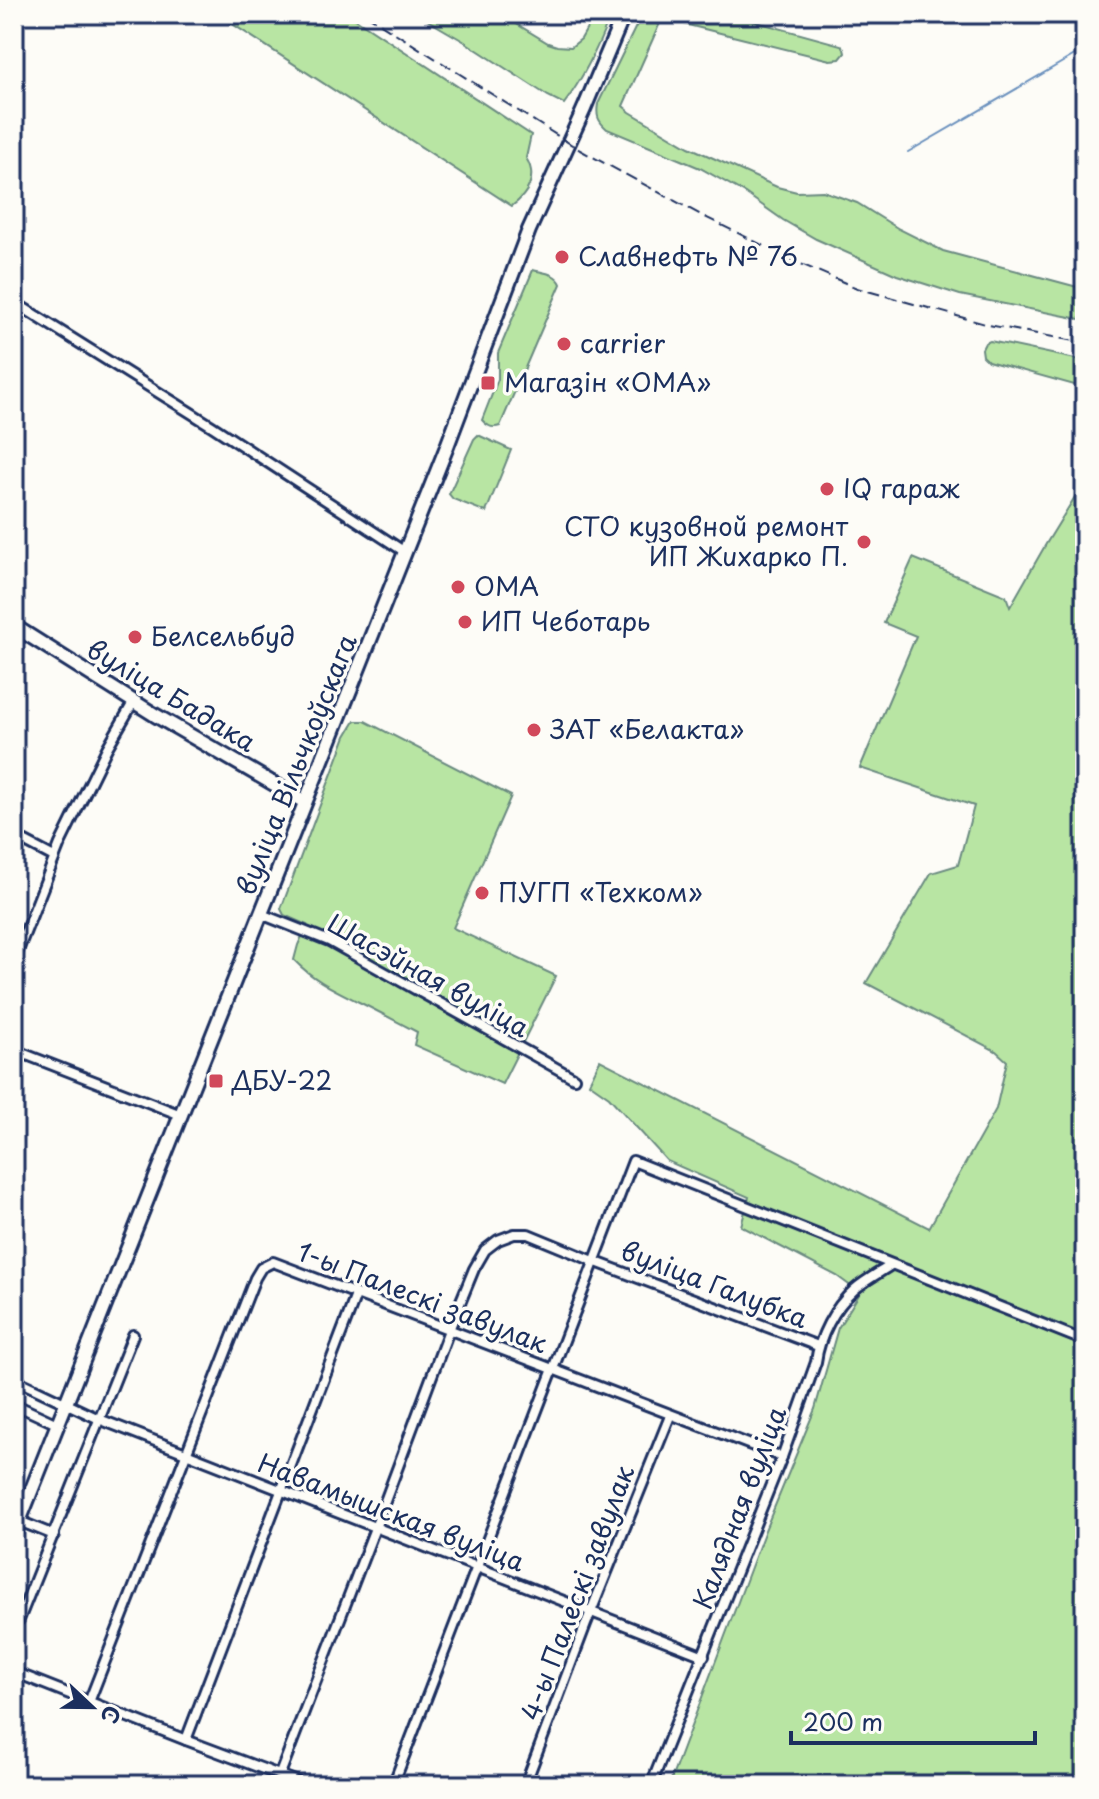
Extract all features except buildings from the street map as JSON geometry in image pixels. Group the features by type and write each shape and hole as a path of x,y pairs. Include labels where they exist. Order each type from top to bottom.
{"main road":[{"name":"вуліца Вільчкоўскага","path":"14,1534 405,552 529,230 624,14"},
{"name":"вуліца Бадака","path":"14,626 305,802"}],"street":[{"path":"14,302 405,552"},
{"path":"14,961 54,857 107,748 134,701"},
{"path":"14,836 54,857"},
{"name":"Шасэйная вуліца","path":"261,914 329,941 574,1078"},
{"path":"14,1050 181,1115"},
{"path":"393,1785 633,1161 1085,1341"},
{"name":"вуліца Галубка","path":"280,1774 449,1330 485,1250 498,1240 514,1234 528,1234 818,1346"},
{"name":"1-ы Палескі завулак","path":"89,1702 261,1268 273,1262 782,1457"},
{"name":"Калядная вуліца","path":"651,1785 782,1457 829,1321 853,1291 891,1265"},
{"path":"186,1740 356,1295"},
{"path":"19,1620 133,1335"},
{"name":"Навамышская вуліца","path":"14,1379 99,1419 704,1656"},
{"path":"14,1404 57,1424"},
{"name":"4-ы Палескі завулак","path":"525,1785 670,1416"},
{"path":"19,1521 54,1535"},
{"path":"14,1672 306,1785"}],"green space":[{"path":"217,14 348,14 531,135 526,158 531,172 527,191 512,206"},
{"path":"417,14 500,14 548,43 571,47 581,39 595,14 611,14 578,83 564,104"},
{"path":"642,14 664,14 623,106 630,112 689,147 777,187 797,192 823,191 857,203 943,251 1085,289 1085,320 960,295 897,275 816,239 700,168 607,129 598,118 598,104"},
{"path":"676,14 727,14 841,45 845,53 840,59 830,60 680,23"},
{"path":"533,270 553,276 561,284 500,426 492,427 482,420 498,379 498,353"},
{"path":"990,341 1085,361 1085,388 988,361 982,349"},
{"path":"478,435 511,450 486,512 453,499 449,494"},
{"path":"1085,476 1085,1785 669,1785 765,1530 815,1409 838,1328 860,1293 837,1276 741,1226 749,1197 667,1161 609,1097 589,1083 600,1060 929,1228 996,1109 1007,1061 996,1051 866,983 931,873 958,865 974,806 860,768 916,636 884,623 913,558 1006,596 1010,607"},
{"path":"355,721 365,721 511,796 453,928 556,976 502,1084 414,1045 417,1032 325,984 294,960 307,925 284,915 281,909 346,736"}],"waterway":[{"path":"908,152 1085,49"}],"railway":[{"path":"365,14 580,150 801,264 857,288 989,325 1085,343"}],"place":[{"name":"Славнефть № 76","path":"562,257"},
{"name":"carrier","path":"564,344"},
{"name":"Магазін «ОМА»","path":"488,383"},
{"name":"IQ гараж","path":"827,489"},
{"name":"СТО кузовной ремонт ИП Жихарко П.","path":"864,542"},
{"name":"ОМА","path":"458,587"},
{"name":"ИП Чеботарь","path":"465,622"},
{"name":"Белсельбуд","path":"135,637"},
{"name":"ЗАТ «Белакта»","path":"534,730"},
{"name":"ПУГП «Техком»","path":"482,893"},
{"name":"ДБУ-22","path":"216,1081"}]}
